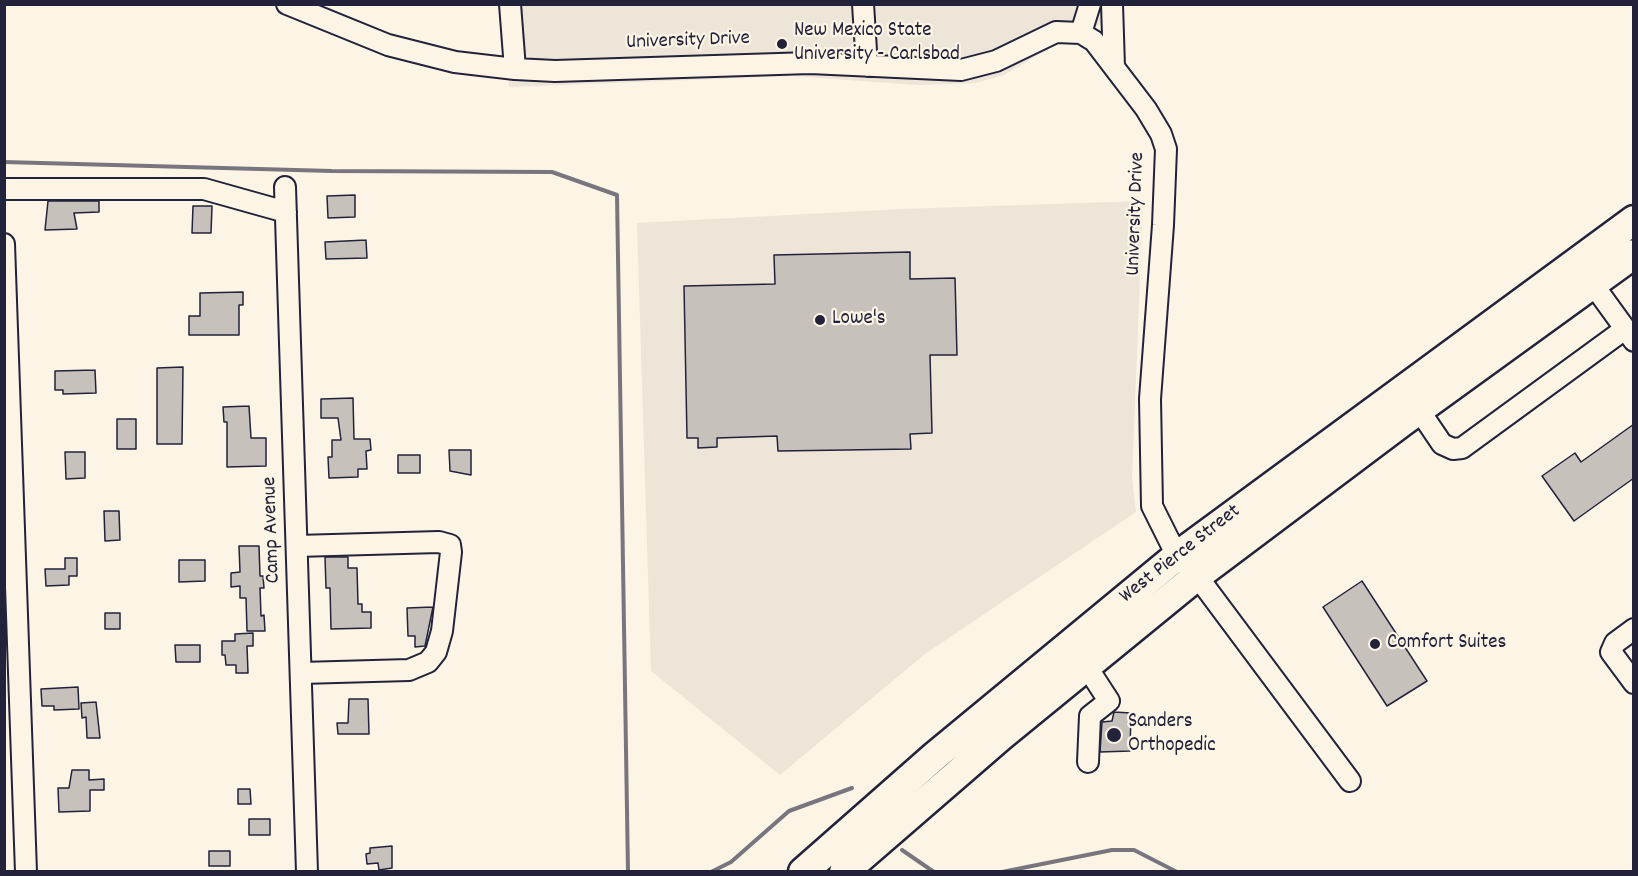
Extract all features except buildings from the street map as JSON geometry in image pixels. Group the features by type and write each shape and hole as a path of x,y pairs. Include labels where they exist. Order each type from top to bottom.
{"highway":[{"name":"West Pierce Street","path":"844,872 1197,576 1419,410 1585,272 1634,220"},
{"name":"West Pierce Street","path":"817,867 936,754 1177,556 1585,272 1634,254"}],"street":[{"name":"University Drive","path":"287,4 388,45 456,62 515,69 555,70 810,63 938,70 976,68 1014,54 1056,32 1081,33 1094,41 1156,126 1166,149 1163,225 1150,399 1150,491 1157,520 1177,556 1197,576 1350,781"},
{"path":"510,4 515,69"},
{"path":"863,4 867,66"},
{"path":"1081,33 1090,4"},
{"path":"1112,4 1114,67"},
{"name":"Camp Avenue","path":"285,187 307,872"},
{"path":"4,189 204,189 286,212"},
{"path":"4,244 26,872"},
{"path":"1419,410 1442,444 1453,449 1462,448 1629,335 1585,272"},
{"path":"297,546 439,542 450,545 451,552 441,638 436,652 428,662 409,670 301,673"},
{"path":"1634,629 1615,643 1611,652 1634,683"},
{"path":"1087,667 1109,701 1090,716 1088,762"}],"shaded area":[{"name":"New Mexico State University - Carlsbad","path":"1116,4 1117,16 1066,42 1060,42 1004,75 975,83 917,85 793,76 509,87 504,5"},
{"path":"1143,201 1132,478 1136,512 925,654 780,775 651,671 637,223 902,209"}],"waterway":[{"path":"4,162 332,171 552,172 617,195 628,872"},
{"path":"711,872 731,862 789,811 852,788"},
{"path":"902,850 934,872"},
{"path":"1002,872 1112,850 1134,850 1177,872"}],"place":[{"name":"New Mexico State University - Carlsbad","path":"782,44"},
{"name":"Lowe's","path":"820,320"},
{"name":"Comfort Suites","path":"1375,644"},
{"name":"Sanders Orthopedic","path":"1114,735"}]}
